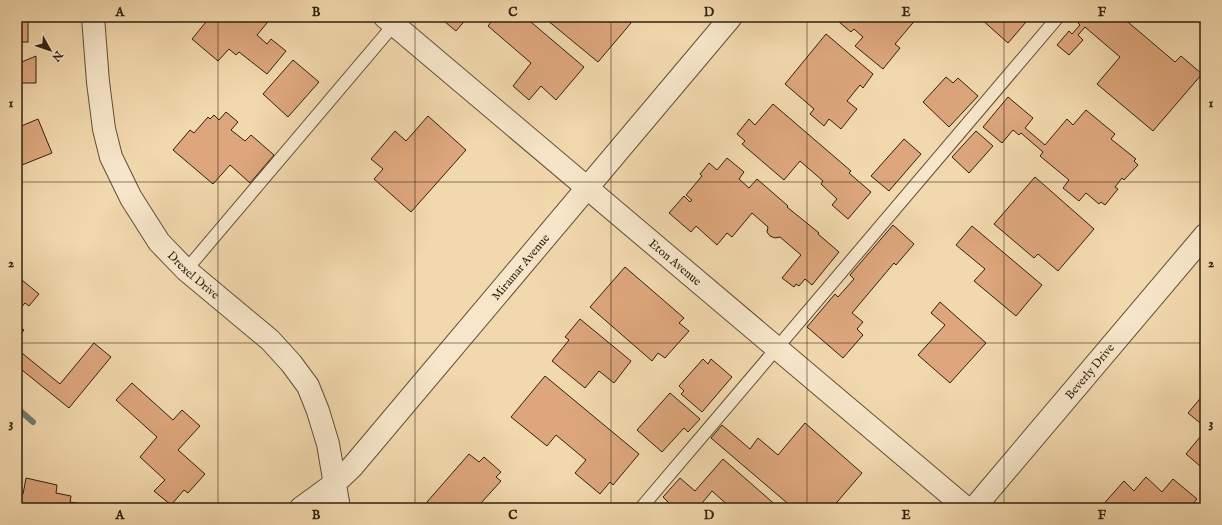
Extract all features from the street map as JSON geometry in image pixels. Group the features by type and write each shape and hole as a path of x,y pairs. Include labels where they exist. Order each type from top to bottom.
{"street":[{"name":"Drexel Drive","path":"93,17 98,82 103,121 111,157 130,198 159,242 186,270 270,340 291,363 308,386 318,410 328,444 339,508"},
{"name":"Miramar Avenue","path":"301,508 334,484 352,467 731,17"},
{"name":"Eton Avenue","path":"393,20 587,188 966,508"},
{"name":"Beverly Drive","path":"974,508 1205,235"}],"lane":[{"path":"641,508 1058,17"},
{"path":"186,270 393,20"}],"building":[{"path":"17,17 28,17 28,42 17,42"},
{"path":"210,17 272,17 257,35 267,44 271,39 286,51 267,74 239,52 236,55 229,49 218,61 192,39"},
{"path":"439,17 468,17 456,31"},
{"path":"495,17 525,17 584,67 556,100 541,86 529,100 513,86 531,63 488,26"},
{"path":"550,17 624,17 631,23 598,62 547,20"},
{"path":"833,17 917,18 895,44 900,48 883,69 855,46 863,37 854,29 851,32"},
{"path":"1020,17 1026,22 1008,43 980,18"},
{"path":"1083,17 1122,17 1175,62 1181,56 1202,74 1153,131 1097,84 1120,57 1085,27 1078,35 1083,40 1069,55 1057,45 1069,31 1072,34 1080,25 1078,23"},
{"path":"826,34 873,74 863,88 860,85 847,101 857,109 841,129 829,119 824,126 810,114 814,109 785,84"},
{"path":"36,56 36,83 18,83 19,127 38,119 52,153 17,167 17,64"},
{"path":"293,60 319,82 288,117 263,94"},
{"path":"946,77 953,83 958,78 978,96 949,127 923,102"},
{"path":"1008,97 1033,118 1025,128 1045,145 1067,119 1073,125 1086,110 1115,134 1111,139 1136,159 1134,161 1138,165 1124,180 1122,178 1115,187 1118,189 1105,205 1101,202 1099,204 1086,193 1079,201 1063,188 1069,180 1040,156 1043,152 1021,133 1019,135 1013,130 1002,143 983,127"},
{"path":"773,104 851,171 849,173 871,192 848,219 832,205 837,199 821,184 823,181 800,161 784,180 742,144 745,141 737,134 749,119 755,125"},
{"path":"226,112 238,122 231,130 245,141 251,135 274,155 250,183 230,165 213,184 173,150 190,130 194,133 208,117 210,119 214,115 219,120"},
{"path":"428,116 466,150 411,212 374,179 383,169 371,159 395,131 406,141"},
{"path":"976,131 993,146 969,173 952,157"},
{"path":"904,139 921,154 889,191 871,176"},
{"path":"727,158 744,172 739,179 749,188 757,179 839,252 812,285 805,279 799,286 796,284 794,287 782,278 801,255 780,237 775,238 770,236 767,232 768,227 752,213 732,237 727,233 717,245 696,226 691,232 669,213 684,196 690,202 692,200 686,195 702,176 700,174 709,163 717,170"},
{"path":"1035,177 1094,229 1058,271 1038,254 1034,258 994,224"},
{"path":"893,225 914,244 896,265 894,263 852,313 863,322 857,329 863,335 843,358 807,327 835,294 838,297 854,279 850,275"},
{"path":"972,226 1042,285 1016,316 974,281 985,269 956,245"},
{"path":"625,267 684,318 679,323 689,331 665,358 658,353 652,361 590,307"},
{"path":"17,276 39,294 29,306 25,303 17,312"},
{"path":"940,302 986,343 950,383 918,355 945,325 931,313"},
{"path":"580,319 631,361 614,383 599,371 585,388 552,361 569,340 565,337"},
{"path":"17,324 24,330 17,339"},
{"path":"94,343 111,357 69,408 17,366 17,349 60,384"},
{"path":"703,359 708,364 711,359 732,377 702,412 681,394 684,391 679,386"},
{"path":"545,376 639,454 613,485 610,482 600,494 575,473 586,460 556,435 547,446 511,417"},
{"path":"132,383 173,420 182,410 200,426 178,450 205,474 188,493 184,490 171,505 154,491 165,480 140,457 157,437 116,400"},
{"path":"670,393 700,419 688,432 684,428 662,452 637,430"},
{"path":"1205,394 1205,427 1188,413"},
{"path":"805,423 862,473 832,508 793,508 711,438 722,425 750,449 758,438 778,455"},
{"path":"1205,431 1205,460 1200,466 1186,454"},
{"path":"469,454 479,462 484,457 501,472 496,477 501,481 481,503 486,508 431,508 432,506 427,502"},
{"path":"723,459 779,508 731,508 712,491 698,508 670,508 667,506 669,503 663,497 680,478 695,491"},
{"path":"1146,477 1162,492 1173,479 1197,499 1189,508 1100,508 1124,481 1134,491"},
{"path":"26,478 57,485 56,493 71,496 70,502 83,504 82,508 17,508 17,493 23,494"}],"waterway":[{"path":"17,408 33,422"}]}
